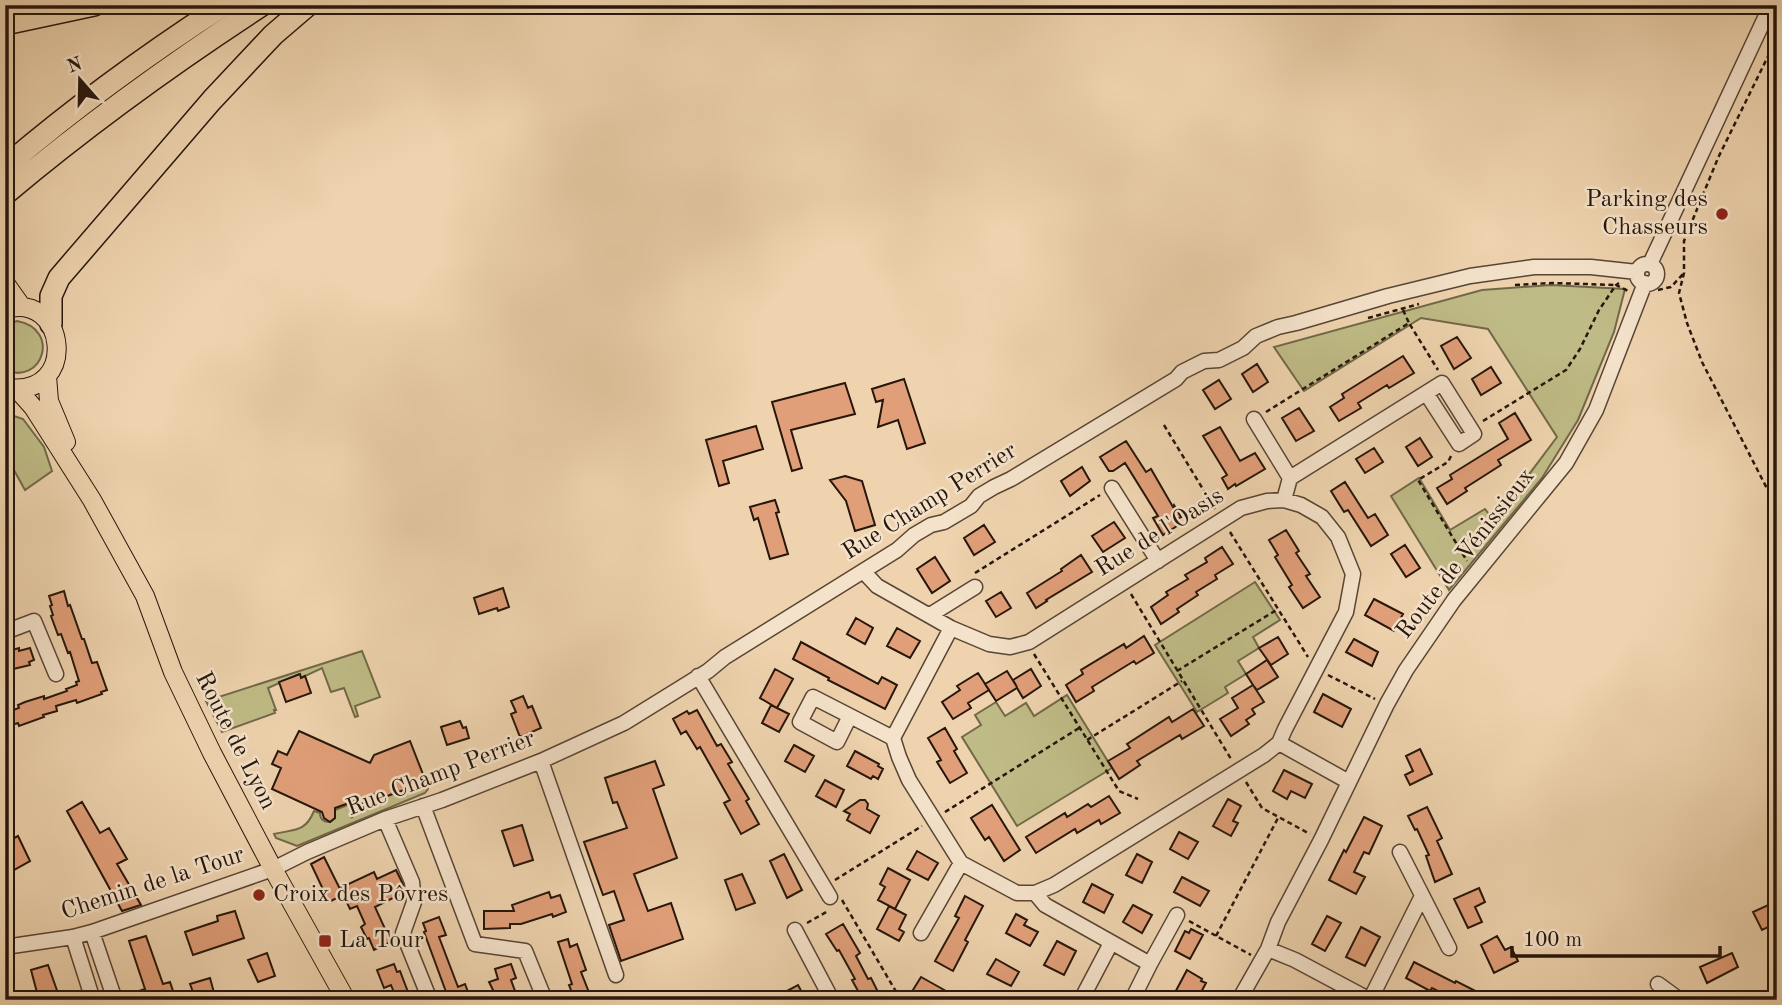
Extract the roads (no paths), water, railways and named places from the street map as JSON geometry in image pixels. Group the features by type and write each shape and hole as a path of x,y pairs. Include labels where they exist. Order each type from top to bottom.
{"highway":[{"path":"5,24 94,5"},
{"path":"5,167 109,85 224,5"},
{"path":"5,194 47,158 160,73 262,5"},
{"path":"51,324 51,296 59,278 212,100 272,35 308,5"}],"main road":[{"path":"5,283 14,308 33,310 51,324 57,337 58,351 55,364 47,376 28,387 11,388"},
{"name":"Route de Lyon","path":"47,376 56,421 92,500"},
{"name":"Route de Lyon","path":"11,388 33,407 92,500 145,596 173,672 212,753 346,1000"}],"street":[{"name":"Route de Vénissieux","path":"1239,1000 1268,949 1278,922 1406,670 1454,600 1566,463 1596,410 1636,303 1643,275 1771,5"},
{"name":"Rue Champ Perrier","path":"273,869 385,819 541,761 624,723 698,677 724,657 897,550 931,525 944,522 971,506 979,496 1176,379 1182,372 1204,361 1219,360 1243,348 1256,336 1278,327 1388,296 1470,276 1534,267 1591,267 1643,275"},
{"path":"951,628 893,738 899,757 909,780 961,863 1017,892 1035,893 1054,885 1239,771 1279,743 1346,612 1353,574 1338,537 1322,517 1301,505 1284,500 1290,478 1441,383 1474,434 1459,444 1426,393"},
{"path":"1254,419 1290,478"},
{"path":"1112,488 1158,561"},
{"name":"Rue de l'Oasis","path":"863,570 877,586 951,628 989,644 1010,647 1029,642 1241,508 1266,501 1284,500"},
{"path":"930,615 975,587"},
{"path":"5,632 34,621 56,674"},
{"path":"698,677 833,895"},
{"path":"850,716 893,738"},
{"path":"1279,743 1349,782"},
{"path":"541,761 616,975"},
{"path":"423,806 475,944 525,951 545,1000"},
{"path":"385,819 412,882 414,902 403,933 430,1000"},
{"path":"1400,852 1449,948"},
{"path":"922,933 961,863"},
{"name":"Chemin de la Tour","path":"5,947 92,932 273,869"},
{"path":"1035,893 1045,905 1150,964"},
{"path":"1268,949 1295,960 1370,1000 1422,895"},
{"path":"1132,1000 1177,915"},
{"path":"795,930 832,1000"},
{"path":"92,932 115,1000"},
{"path":"72,937 93,1000"},
{"path":"1081,1000 1111,943"},
{"path":"1658,984 1680,1000"}],"place":[{"name":"Parking des Chasseurs","path":"1722,214"},
{"name":"Croix des Pôvres","path":"259,895"},
{"name":"La Tour","path":"325,941"}]}
